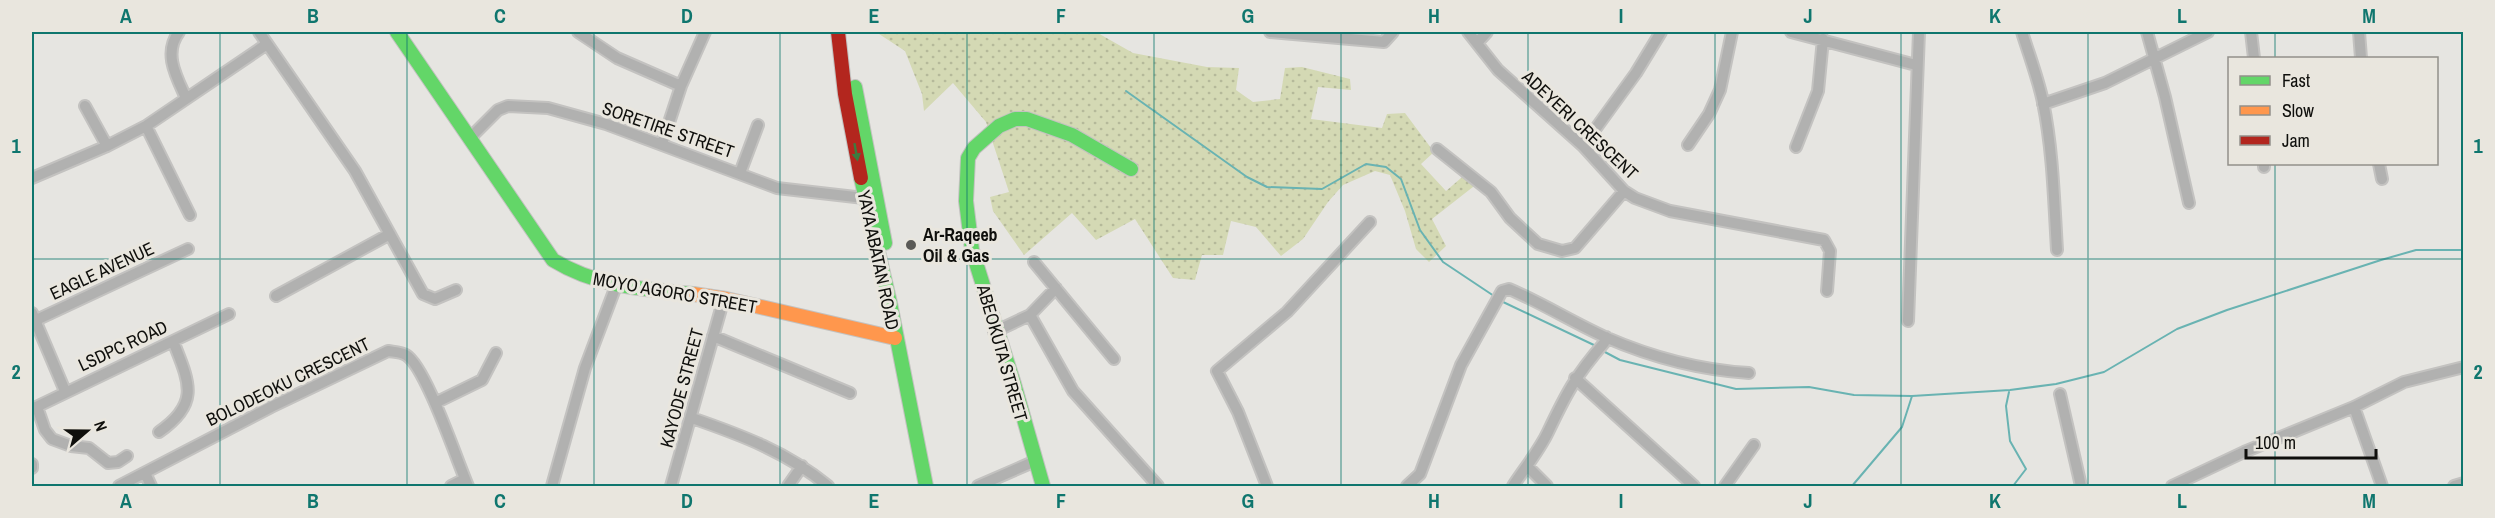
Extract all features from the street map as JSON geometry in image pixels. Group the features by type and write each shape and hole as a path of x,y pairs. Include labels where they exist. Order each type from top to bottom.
{"street":[{"path":"179,32 172,40 171,56 186,98"},
{"path":"259,32 355,171 423,294 435,299 456,290"},
{"name":"MOYO AGORO STREET","path":"397,32 553,260 577,274 616,286 724,298 895,338"},
{"path":"578,32 617,58 681,86"},
{"path":"662,144 681,86 705,32"},
{"name":"YAYA ABATAN ROAD","path":"838,32 864,198 885,278 895,338 931,486"},
{"name":"YAYA ABATAN ROAD","path":"848,32 851,69 931,486"},
{"path":"1270,32 1342,36 1377,43 1384,42 1393,32"},
{"name":"ADEYERI CRESCENT","path":"1468,32 1498,70 1583,146 1624,191 1670,211 1793,236 1824,240 1828,244 1827,291"},
{"path":"1477,43 1487,32"},
{"path":"1583,146 1636,73 1661,32"},
{"path":"1688,145 1709,114 1720,90 1732,32"},
{"path":"1791,32 1916,64"},
{"path":"1908,321 1918,32"},
{"path":"2022,32 2036,70 2043,104 2052,170 2057,250"},
{"path":"2147,32 2156,57 2189,203"},
{"path":"2043,104 2105,83 2208,32"},
{"path":"2251,32 2254,57"},
{"path":"2359,32 2361,57"},
{"path":"1796,147 1818,91 1823,39"},
{"path":"32,178 107,146 146,126 267,44"},
{"name":"SORETIRE STREET","path":"471,137 498,110 522,105 583,118 662,144 777,188 864,198"},
{"path":"85,106 107,146"},
{"name":"ABEOKUTA STREET","path":"1043,486 1033,462 1010,369 994,332 966,222 965,198 970,154 1001,122 1018,119 1033,120 1071,134 1131,169"},
{"path":"740,173 758,125"},
{"path":"146,126 190,214"},
{"path":"1437,149 1491,192 1510,218 1538,244 1562,251 1575,248 1624,191"},
{"path":"2379,165 2382,179"},
{"path":"1267,486 1242,422 1217,371 1287,312 1370,222"},
{"path":"276,296 390,234"},
{"name":"EAGLE AVENUE","path":"33,319 188,249"},
{"path":"1034,262 1114,359"},
{"path":"552,486 585,368 616,286"},
{"path":"994,332 1030,315 1056,288"},
{"path":"1407,486 1420,474 1461,364 1499,296 1509,289 1605,340 1712,371 1749,373"},
{"name":"KAYODE STREET","path":"671,486 724,298"},
{"name":"LSDPC ROAD","path":"34,408 65,391 229,314"},
{"path":"1030,315 1073,391 1158,486"},
{"path":"33,319 65,391"},
{"path":"713,336 850,393"},
{"path":"1513,486 1547,433 1559,405 1575,378 1605,340"},
{"path":"159,432 177,419 184,409 187,397 187,380 173,341"},
{"name":"BOLODEOKU CRESCENT","path":"119,486 271,407 388,351 406,355 413,360 435,403 467,483"},
{"path":"435,403 482,380 488,373 496,352"},
{"path":"2172,486 2244,452 2354,408 2404,382 2463,367"},
{"path":"1575,378 1694,486"},
{"path":"2060,394 2081,486"},
{"path":"34,408 45,430 52,438 71,446 89,448 108,463 118,462 128,456"},
{"path":"2354,408 2382,486"},
{"path":"692,418 770,447 802,466 828,486"},
{"path":"1725,486 1754,445"},
{"path":"978,486 1033,462"},
{"path":"788,486 802,466"},
{"path":"1527,466 1547,486"},
{"path":"145,473 152,486"},
{"path":"451,486 467,483"},
{"path":"2454,486 2463,483"}],"green space":[{"path":"876,32 1096,32 1133,53 1207,67 1239,68 1236,90 1253,102 1280,99 1285,68 1302,67 1350,79 1351,90 1318,87 1311,119 1382,128 1387,114 1405,113 1434,152 1421,164 1446,191 1468,172 1478,183 1432,219 1446,246 1429,262 1416,249 1405,211 1390,175 1375,171 1343,185 1328,202 1303,239 1281,256 1256,227 1231,221 1223,255 1202,255 1195,280 1173,278 1135,219 1096,240 1072,213 1024,255 993,211 990,197 1009,192 986,122 953,83 924,111 922,94 905,51"}],"waterway":[{"path":"1126,91 1247,177 1267,187 1322,189 1366,164 1386,167 1401,179 1420,230 1443,262 1494,296"},
{"path":"1603,351 1620,360 1736,389 1809,387 1854,395 1912,396 2010,390 2056,384 2104,372 2177,329 2227,310 2381,260 2416,250 2464,250"},
{"path":"1501,301 1596,346"},
{"path":"2009,392 2006,406 2010,441 2026,469 2013,486"},
{"path":"1852,486 1902,427 1912,396"}],"traffic: fast":[{"path":"397,32 553,260 586,276 603,281 638,288 693,294"},
{"path":"855,87 885,243"},
{"path":"1043,486 972,250 966,201 968,158 974,148 999,126 1015,119 1027,119 1072,135 1131,169"},
{"path":"861,178 890,303 926,486"}],"traffic: slow":[{"path":"693,294 726,299 895,338"}],"traffic: jam":[{"path":"838,32 845,94 861,178"}],"place":[{"name":"Ar-Raqeeb Oil & Gas","path":"911,245"}]}
